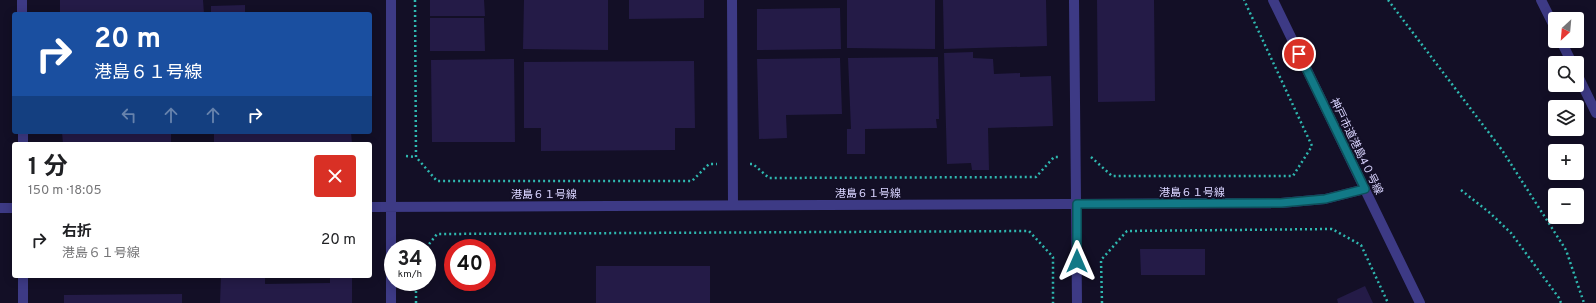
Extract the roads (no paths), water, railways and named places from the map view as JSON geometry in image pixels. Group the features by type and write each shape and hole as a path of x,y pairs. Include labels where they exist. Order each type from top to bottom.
{"street":[{"path":"22,0 22,12"},
{"path":"391,0 391,303"},
{"path":"732,0 733,205"},
{"path":"1074,0 1077,303"},
{"name":"神戸市道港島4０号線","path":"1272,0 1420,303"},
{"path":"1541,0 1548,14"},
{"path":"1584,88 1596,113"},
{"name":"港島６１号線","path":"372,207 1281,203 1325,199 1365,189"},
{"path":"0,208 12,208"},
{"path":"23,278 23,303"}]}
